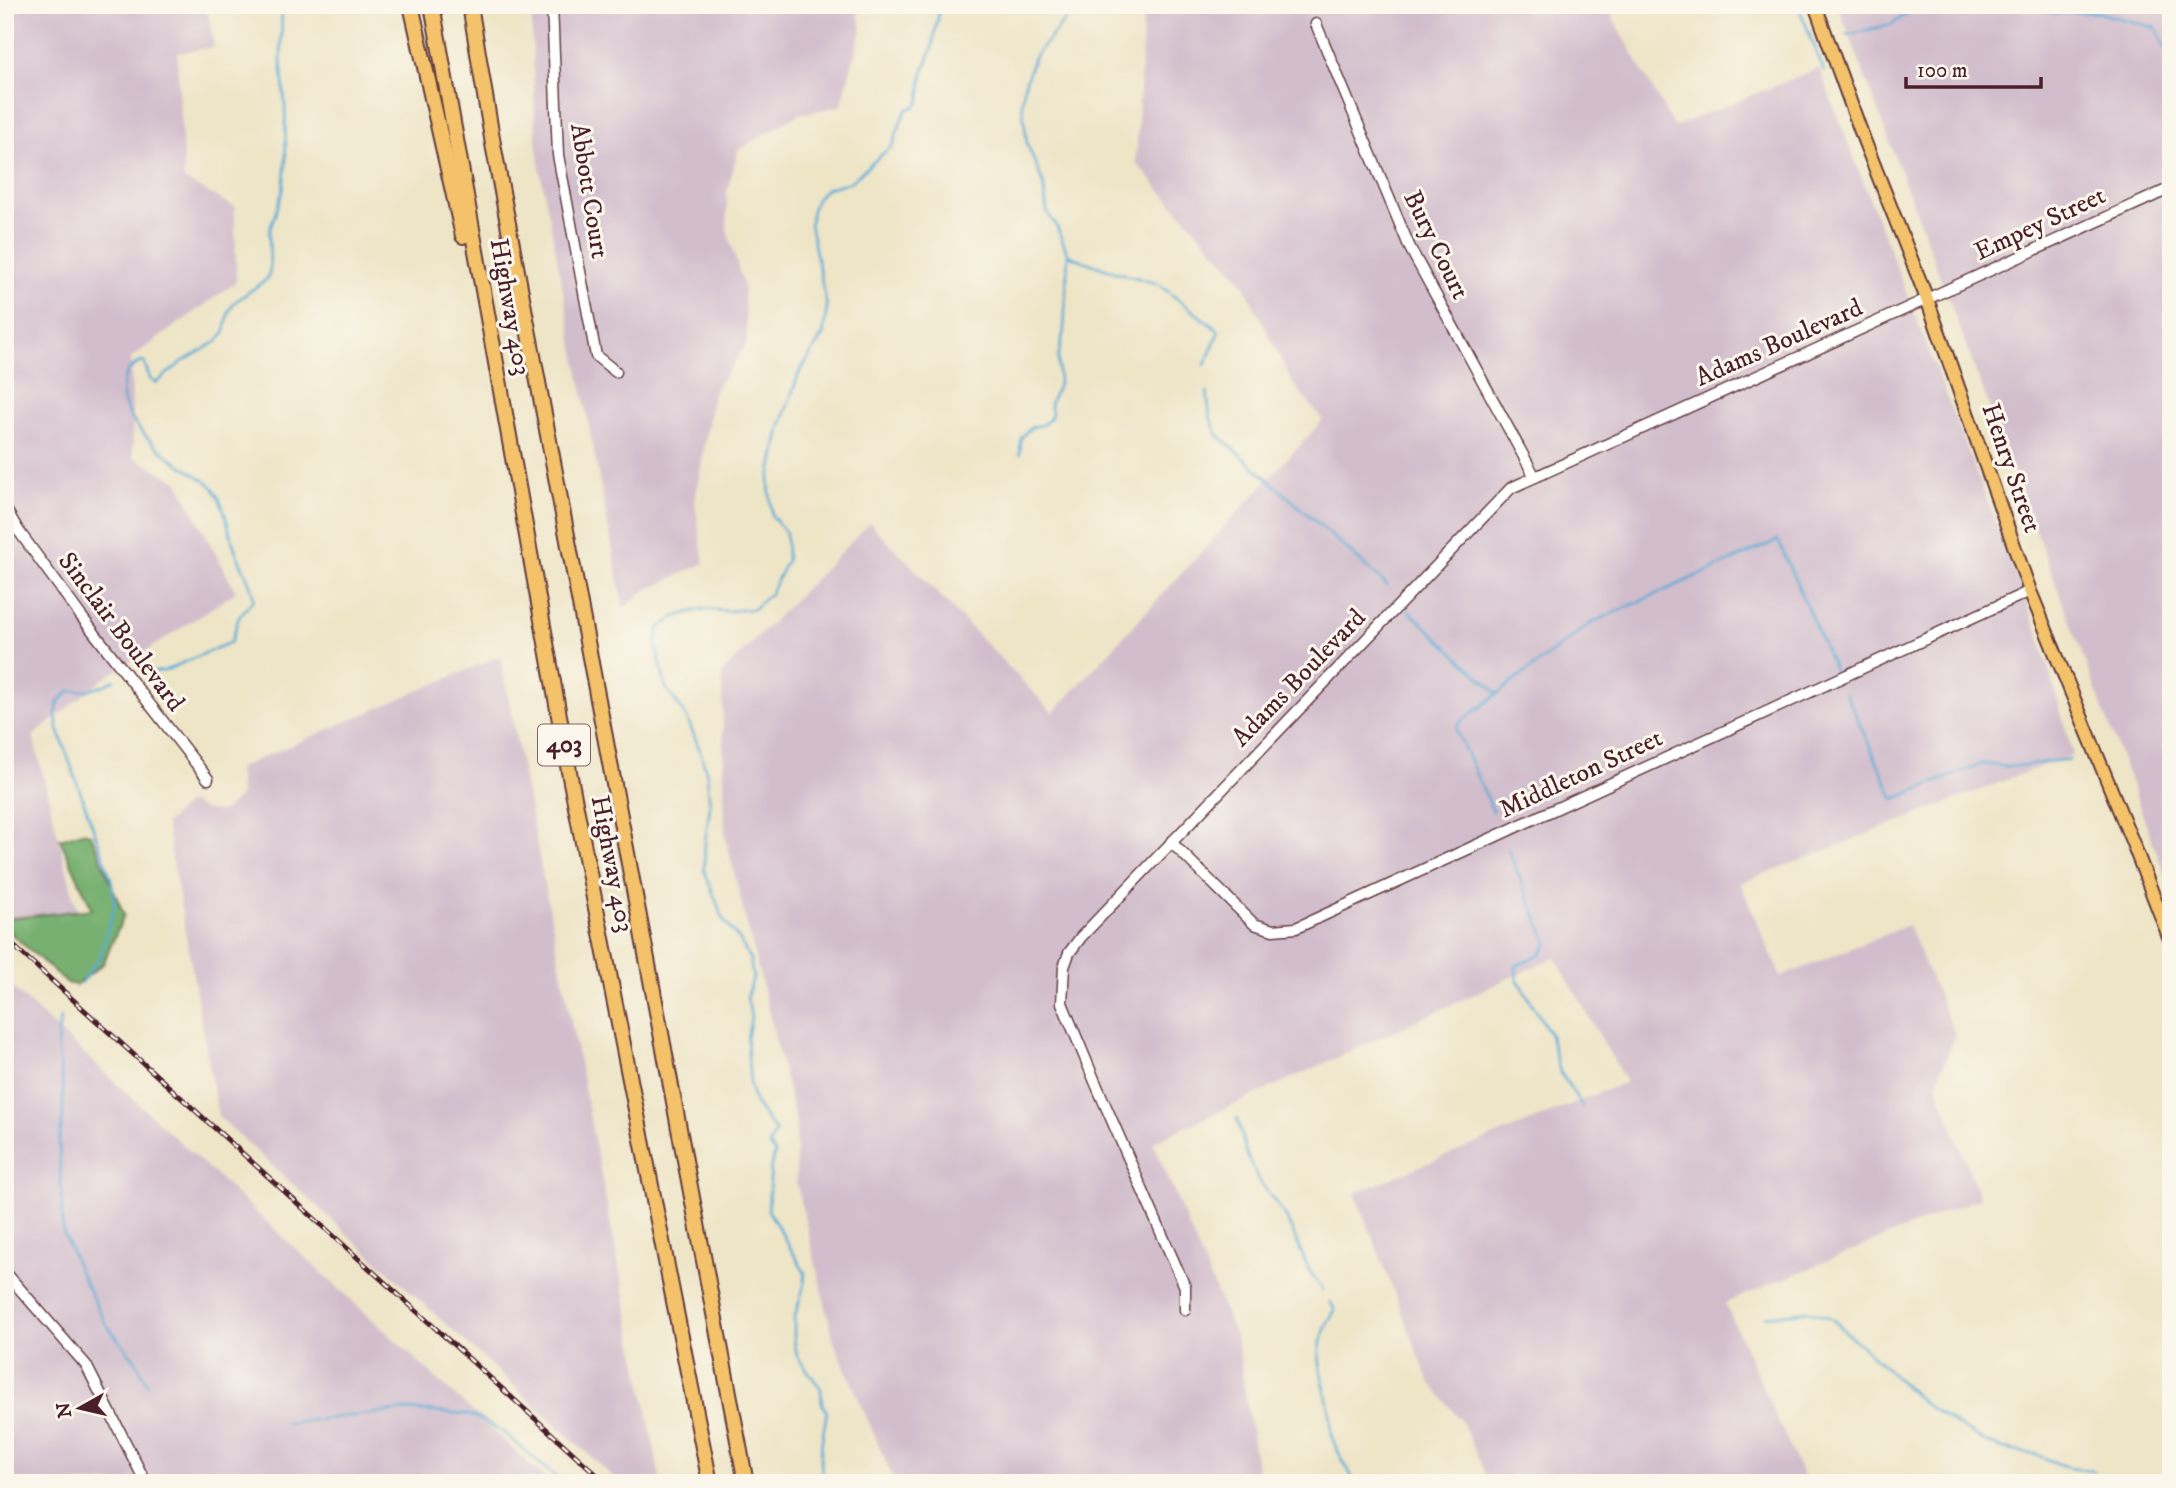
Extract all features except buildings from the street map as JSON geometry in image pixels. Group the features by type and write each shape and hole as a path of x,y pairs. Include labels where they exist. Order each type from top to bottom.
{"highway":[{"path":"411,5 477,298 489,330"},
{"name":"Highway 403","path":"432,5 570,777 710,1483"},
{"name":"Highway 403","path":"470,5 493,144 746,1483"},
{"path":"477,5 495,121 493,144"}],"main road":[{"name":"Henry Street","path":"1815,5 1864,140 1927,299 2030,590 2171,942"}],"street":[{"name":"Abbott Court","path":"552,5 558,155 597,356 616,372"},
{"name":"Bury Court","path":"1316,24 1410,248 1535,477"},
{"name":"Empey Street","path":"1927,299 2171,188"},
{"name":"Adams Boulevard","path":"1185,1310 1185,1286 1062,1003 1062,986 1069,953 1171,842 1511,488 1927,299"},
{"name":"Sinclair Boulevard","path":"5,508 73,605 208,779"},
{"name":"Middleton Street","path":"1171,842 1254,924 1273,930 1296,928 2030,590"},
{"path":"5,1272 86,1365 146,1483"}],"shaded area":[{"path":"5,5 207,5 214,47 177,53 184,180 235,207 236,282 131,358 133,457 177,481 236,592 102,680 33,736 77,911 5,919"},
{"path":"531,5 855,5 862,27 841,106 799,114 738,150 727,192 727,230 743,284 747,343 713,393 695,502 704,563 645,591 624,608 540,170 536,141"},
{"path":"1144,5 1606,5 1674,127 1819,68 2038,632 2073,754 1740,883 1781,977 1908,925 1955,1034 1936,1085 1980,1198 1725,1303 1806,1483 1489,1483 1462,1422 1429,1381 1355,1193 1626,1082 1555,957 1153,1142 1237,1341 1258,1473 1249,1483 895,1483 834,1342 796,1181 796,1122 725,836 722,673 870,523 1053,713 1323,420 1293,384 1242,281 1136,163"},
{"path":"1838,5 2171,5 2171,890"},
{"path":"500,656 661,1483 620,1483 218,1116 166,823 189,802 205,810 221,812 231,805 240,796 238,768"},
{"path":"5,981 550,1483 5,1483"}],"green space":[{"path":"82,832 91,834 124,915 103,964 76,985 67,983 5,928 5,919 92,909 60,839"}],"waterway":[{"path":"151,672 164,671 231,642 239,617 254,599 214,489 170,458 146,436 128,412 123,398 123,385 129,371 141,362 144,362 150,379 156,383 182,362 218,341 225,331 229,311 235,302 267,279 270,270 269,232 283,190 286,161 281,59 282,5"},
{"path":"826,1483 821,1457 827,1412 822,1404 821,1389 797,1356 794,1339 794,1319 805,1273 768,1210 771,1165 775,1154 769,1145 776,1132 756,1105 750,1087 747,1039 751,1017 747,997 753,978 750,959 739,939 724,921 704,870 710,807 707,774 686,716 666,688 656,645 659,628 677,616 702,609 753,609 770,594 787,560 786,533 772,516 769,483 780,428 799,373 823,335 827,307 810,224 812,210 817,198 827,188 850,182 893,145 907,109 920,101 922,76 932,49 940,5"},
{"path":"1020,454 1021,438 1026,432 1050,419 1050,403 1059,384 1058,358 1064,330 1068,255 1057,227 1047,212 1043,182 1027,144 1022,102 1034,57 1071,13 1072,5"},
{"path":"1798,5 1824,71"},
{"path":"1847,35 1892,24 1920,5"},
{"path":"2022,5 2055,13 2097,12 2156,28 2171,59"},
{"path":"1068,255 1158,284 1219,331 1205,365"},
{"path":"1207,392 1210,417 1217,434 1387,585"},
{"path":"1493,811 1456,730 1459,723 1591,623 1778,540 1835,672"},
{"path":"1408,610 1497,693"},
{"path":"81,983 100,957 115,904 111,878 58,729 56,715 58,702 70,691 93,689 114,680"},
{"path":"1846,694 1894,799 1981,764 2010,767 2070,759"},
{"path":"1508,850 1548,943 1541,954 1516,966 1517,979 1549,1032 1560,1072 1582,1106"},
{"path":"60,1018 57,1044 63,1087 59,1142 63,1232 106,1324 135,1360 148,1385"},
{"path":"1237,1118 1246,1153 1258,1179 1286,1217 1309,1270 1323,1290"},
{"path":"1330,1302 1335,1310 1322,1338 1321,1373 1333,1441 1355,1483"},
{"path":"1766,1316 1809,1311 1831,1318 1927,1406 1965,1430 2003,1449 2037,1455 2069,1468 2093,1471"},
{"path":"286,1423 405,1410 464,1414 478,1418 504,1433 563,1483"}],"railway":[{"path":"5,938 606,1483"}]}
